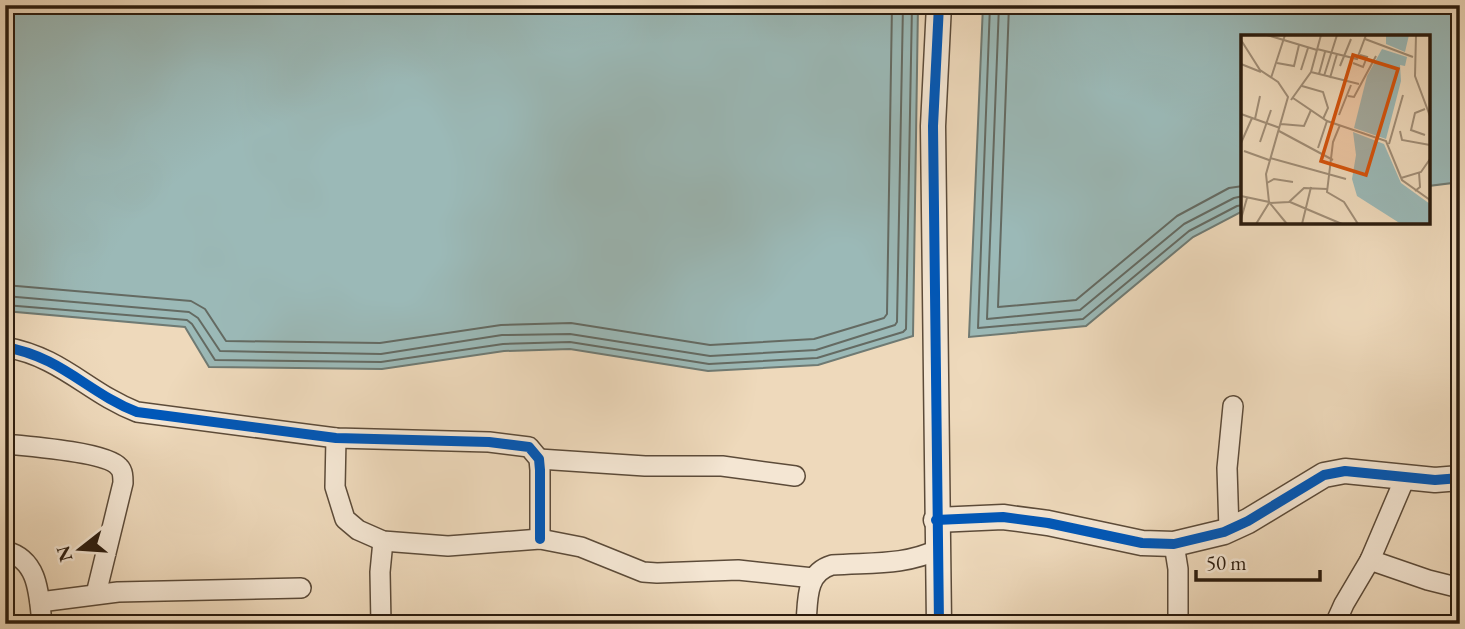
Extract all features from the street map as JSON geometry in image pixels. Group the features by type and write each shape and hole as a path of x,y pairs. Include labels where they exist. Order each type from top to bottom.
{"street":[{"path":"939,5 933,126 939,624"},
{"path":"5,347 52,361 120,406 137,412 336,438 489,442 529,447 539,459 540,539"},
{"path":"1229,530 1227,468 1233,406"},
{"path":"336,438 335,486 345,519 358,530 383,541 459,545 540,539 581,547 643,572 738,570 813,578"},
{"path":"5,444 75,453 113,462 119,467 123,474 123,483 96,594"},
{"path":"539,459 645,466 722,466 795,475"},
{"path":"936,520 1003,517 1048,523 1142,543 1174,544 1229,530 1324,475 1345,471 1435,480 1460,478"},
{"path":"1335,624 1370,560 1405,478"},
{"path":"381,624 380,572 383,541"},
{"path":"1174,544 1178,569 1178,624"},
{"path":"806,624 809,587 818,571 832,565 904,562 939,549"},
{"path":"5,551 26,561 33,574 42,624"},
{"path":"1370,560 1460,588"},
{"path":"40,602 96,594 163,590 301,588"}],"water":[{"path":"5,5 918,5 913,336 818,365 708,371 570,349 504,351 382,369 209,367 185,327 5,311"},
{"path":"983,5 1460,5 1460,182 1430,186 1430,35 1241,35 1241,212 1193,237 1086,326 969,337"}],"cycle path":[{"path":"939,5 933,126 939,624"},
{"path":"5,347 43,359 137,412 336,438 489,442 529,447 539,459 540,539"},
{"path":"936,520 1003,517 1048,523 1142,543 1174,544 1224,532 1248,521 1324,475 1345,471 1435,480 1460,478"}]}
